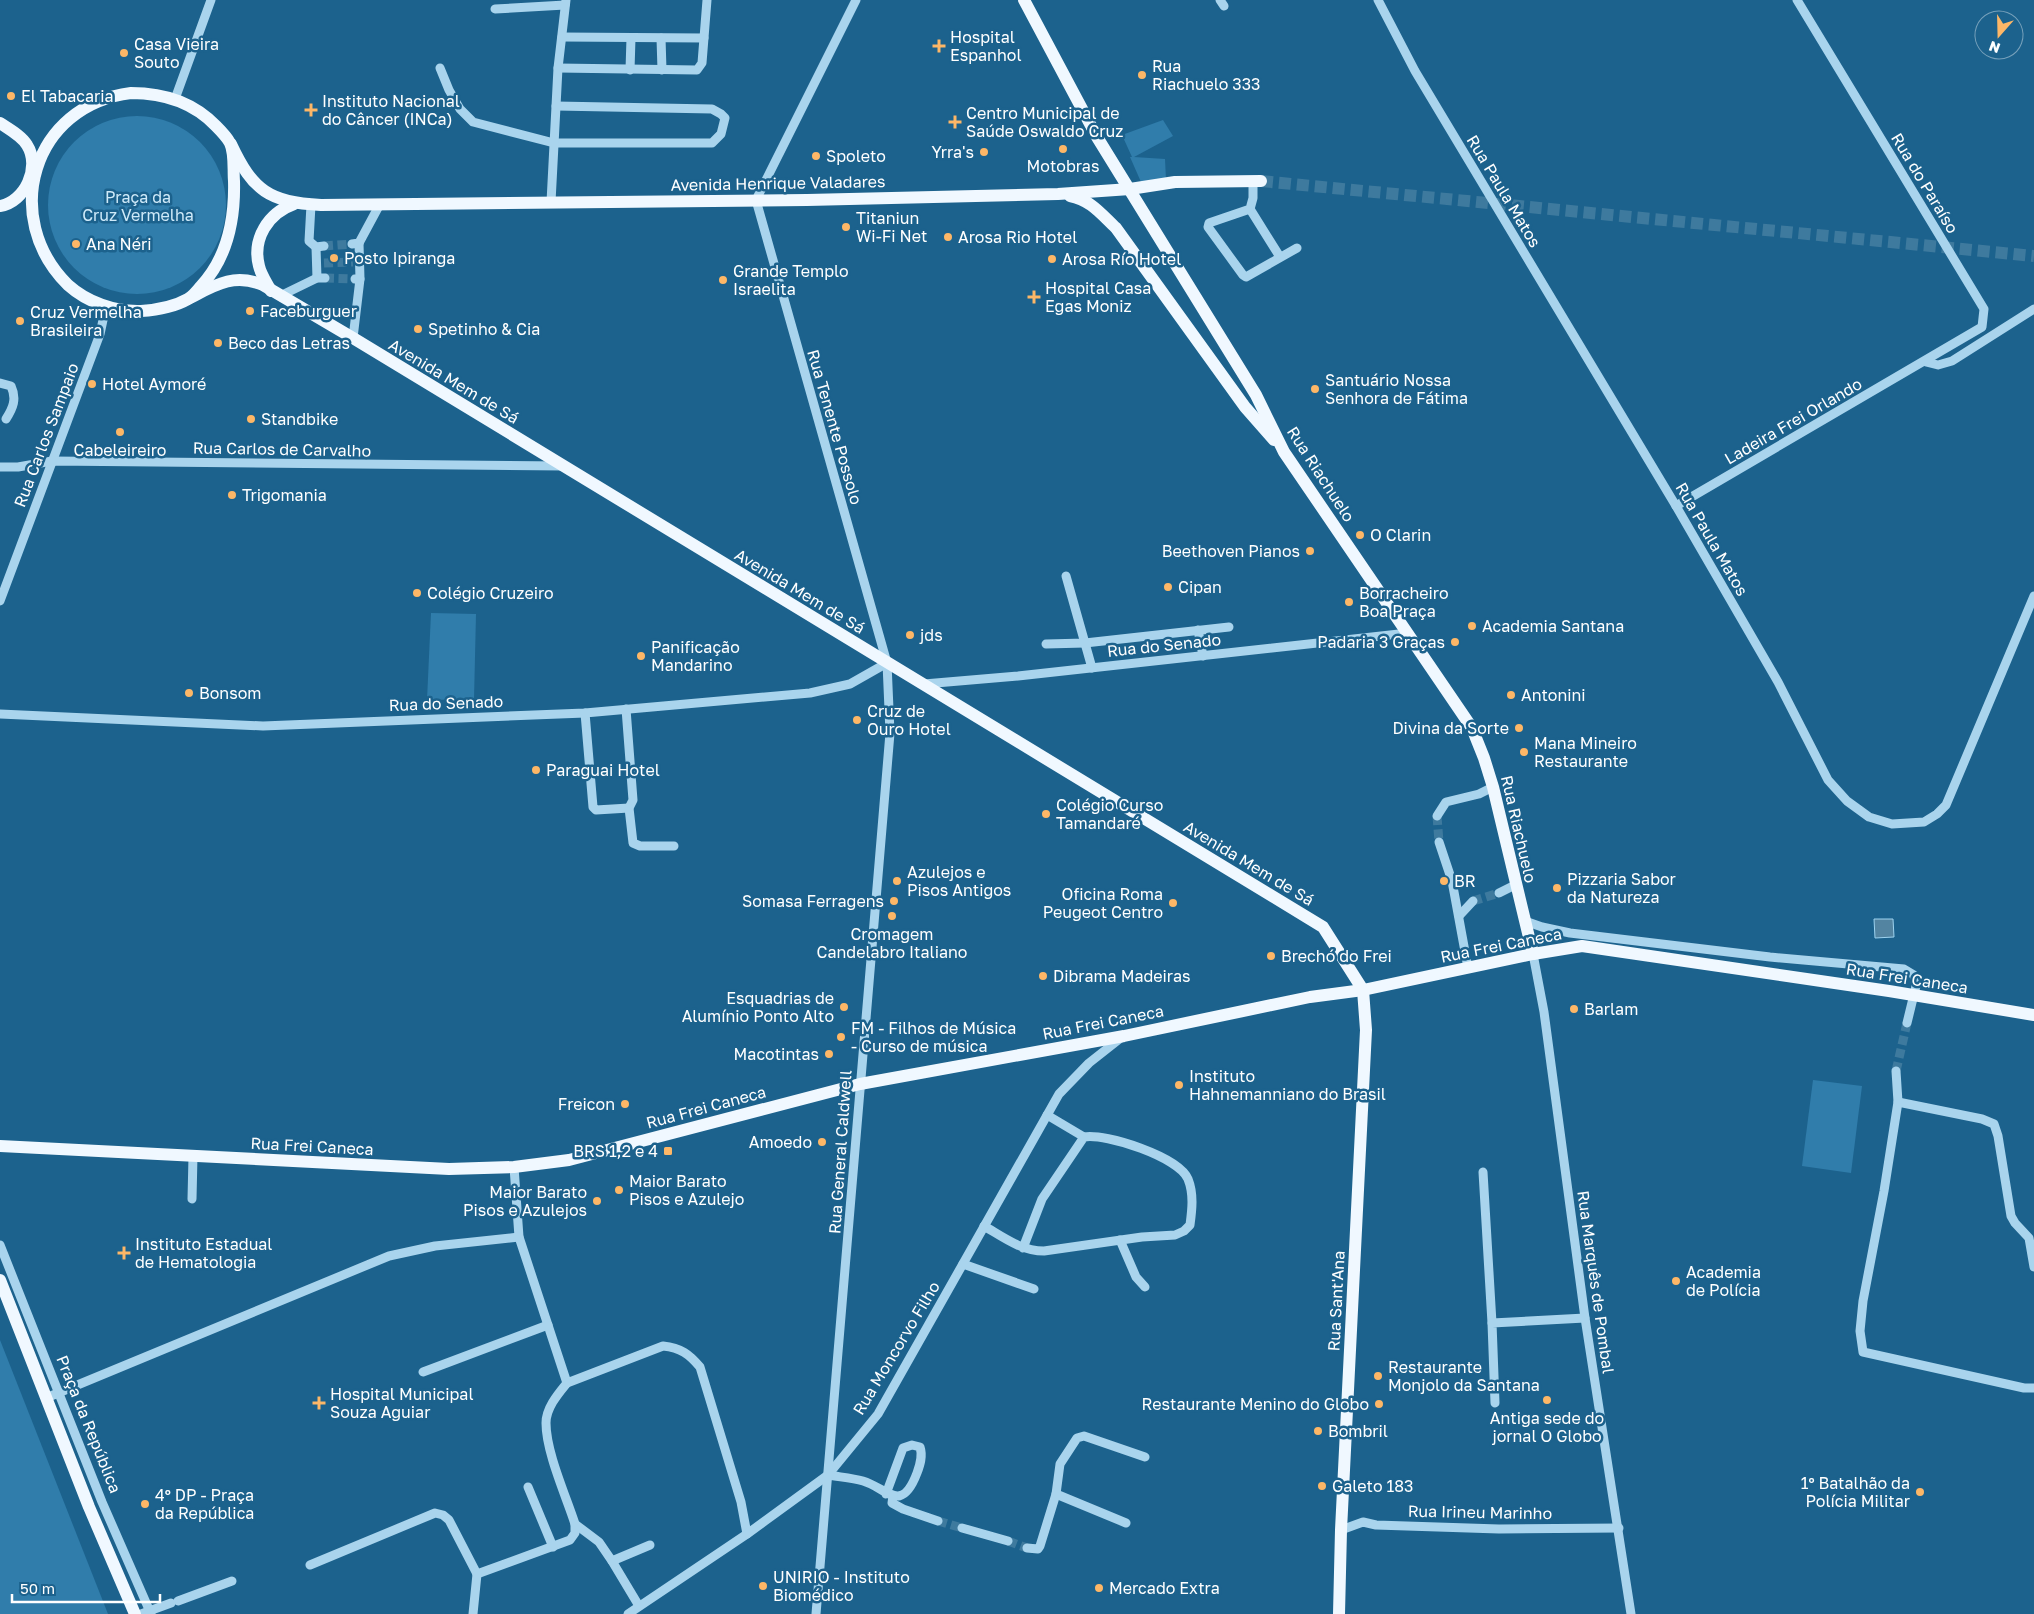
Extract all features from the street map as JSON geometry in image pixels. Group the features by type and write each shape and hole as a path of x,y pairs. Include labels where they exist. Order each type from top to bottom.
{"main road":[{"name":"Rua Riachuelo","path":"1024,0 1097,137 1256,395 1284,452 1472,728 1493,787 1533,954"},
{"path":"0,206 17,199 22,194 31,178 37,158 48,139 63,122 88,104 107,97 131,93 160,95 175,99 199,111 212,121 231,144 245,171 260,188 274,197 294,204"},
{"path":"0,124 27,144 31,153 31,178 28,199 30,220 36,243 44,259 59,278 88,299 106,306 128,311 147,311 165,308 190,298 210,276 227,241 234,203 231,144"},
{"name":"Avenida Henrique Valadares","path":"294,204 756,200 1058,194 1130,189 1175,182 1257,181"},
{"path":"1058,194 1080,198 1093,205 1116,228 1244,407 1284,452"},
{"path":"276,293 259,267 258,241 270,218 286,206 294,204"},
{"name":"Avenida Mem de Sá","path":"190,298 210,287 235,280 253,281 276,293 1323,927 1363,990"},
{"name":"Rua Frei Caneca","path":"3,1148 449,1169 514,1167 569,1160 860,1084 1124,1036 1310,997 1363,990 1533,954 1582,946 1914,995 2034,1015"},
{"name":"Rua Sant'Ana","path":"1340,1614 1341,1530 1365,1040 1363,990"},
{"name":"Praça da República","path":"0,1280 89,1507 135,1614"}],"street":[{"path":"175,99 211,0"},
{"path":"558,68 697,70 702,63 707,0"},
{"path":"756,200 856,0"},
{"name":"Rua Paula Matos","path":"1378,0 1415,71 1676,506 1778,682 1828,780 1847,801 1869,817 1892,824 1924,822 1946,805 2034,596"},
{"name":"Rua do Paraíso","path":"1797,0 1984,308 1982,327 1926,362"},
{"path":"495,9 566,3 558,68 551,202"},
{"path":"562,37 704,38"},
{"path":"630,70 631,38"},
{"path":"662,38 662,70"},
{"path":"440,68 452,96 460,109 473,122 554,143 712,143 721,134 725,118 712,110 556,106"},
{"path":"1257,181 1250,209 1280,257"},
{"name":"Rua Tenente Possolo","path":"756,200 887,662"},
{"path":"276,293 321,278 320,246 309,241 311,204"},
{"path":"352,338 357,279 355,244 380,204"},
{"path":"1250,209 1209,223 1208,227 1243,275 1248,277 1297,248"},
{"name":"Rua Carlos Sampaio","path":"0,601 100,334 106,306"},
{"path":"1926,362 1938,365 1952,361 2034,309"},
{"name":"Ladeira Frei Orlando","path":"1676,506 1926,362"},
{"path":"0,383 11,386 14,394 14,404 6,419"},
{"name":"Rua Carlos de Carvalho","path":"0,467 18,467 52,461 564,466"},
{"path":"1066,576 1092,668"},
{"path":"1046,644 1085,643 1229,627"},
{"path":"1198,630 1203,656"},
{"name":"Rua do Senado","path":"923,684 1092,668 1408,633"},
{"name":"Rua do Senado","path":"0,714 262,726 586,713 810,693 850,684 887,662"},
{"name":"Rua General Caldwell","path":"816,1614 890,733 887,662"},
{"path":"626,709 633,800 629,808 634,843 640,846 674,846"},
{"path":"586,713 593,807 596,810 629,808"},
{"path":"1437,816 1446,802 1479,794 1493,787"},
{"path":"1439,842 1452,881 1468,968"},
{"path":"1499,893 1515,885"},
{"path":"1459,916 1473,901"},
{"path":"1525,921 1570,933 1770,957 1904,969 1914,975 1916,986 1908,1022"},
{"name":"Rua Marquês de Pombal","path":"1533,954 1544,1012 1585,1318 1631,1614"},
{"name":"Rua Moncorvo Filho","path":"628,1614 747,1534 828,1475 878,1414 1059,1094 1089,1063 1124,1036"},
{"path":"1896,1071 1898,1102 1884,1191 1863,1301 1860,1331 1863,1352 2024,1388 2034,1388"},
{"path":"1898,1102 1982,1119 1994,1124 1998,1136 2011,1216 2014,1223 2029,1238 2034,1267"},
{"path":"984,1226 1023,1248 1031,1251 1044,1251 1120,1240 1175,1235 1184,1231 1190,1225 1192,1201 1187,1177 1171,1163 1142,1148 1102,1137 1084,1137 1047,1115"},
{"path":"1023,1248 1042,1199 1084,1137"},
{"path":"192,1199 193,1156"},
{"path":"514,1167 519,1237 567,1383"},
{"path":"1483,1172 1495,1403"},
{"path":"46,1398 389,1256 435,1246 519,1237"},
{"path":"1120,1240 1136,1277 1145,1287"},
{"name":"Praça da República","path":"0,1245 147,1613"},
{"path":"963,1264 1034,1288"},
{"path":"1492,1323 1585,1318"},
{"path":"423,1372 548,1325"},
{"path":"477,1574 570,1540 575,1533 575,1524 550,1447 546,1422 554,1399 567,1383 664,1346 678,1348 689,1354 700,1367 742,1502 747,1534"},
{"path":"1027,1548 1038,1549 1040,1546 1056,1494 1060,1464 1080,1437 1084,1436 1145,1458"},
{"path":"828,1475 864,1481 889,1495 903,1494 912,1487 922,1456 920,1447 912,1445 903,1448 889,1495 892,1503 903,1509 938,1520"},
{"path":"528,1487 553,1547"},
{"path":"1056,1494 1126,1523"},
{"path":"310,1565 435,1513 443,1514 449,1520 477,1574 473,1614"},
{"name":"Rua Irineu Marinho","path":"1341,1530 1364,1522 1376,1525 1499,1529 1619,1528"},
{"path":"575,1524 599,1542 639,1606"},
{"path":"962,1528 1008,1541"},
{"path":"612,1560 650,1545"},
{"path":"147,1613 232,1581"}],"green space":[{"name":"Praça da Cruz Vermelha","path":"146,116 179,126 194,136 206,148 216,163 222,179 225,188 225,222 216,247 206,262 194,274 179,284 154,293 128,294 95,284 80,274 68,262 58,247 49,222 48,196 58,163 68,148 80,136 95,126 120,117"},
{"path":"1163,120 1173,136 1134,157 1165,159 1166,180 1141,182 1122,135"},
{"path":"431,613 476,614 474,699 427,700"},
{"path":"1813,1080 1862,1086 1851,1173 1802,1166"},
{"path":"0,1340 108,1614 0,1614"}],"shaded area":[{"path":"1874,919 1893,919 1894,937 1875,938"}],"tunnel":[{"path":"1261,181 2034,256"},
{"path":"324,246 352,244"},
{"path":"324,263 353,262"},
{"path":"325,278 355,279"},
{"path":"1437,816 1439,842"},
{"path":"1473,901 1499,893"},
{"path":"1896,1071 1907,1023"},
{"path":"938,1521 962,1528"},
{"path":"1008,1541 1027,1548"}],"place":[{"name":"Hospital Espanhol","path":"939,46"},
{"name":"Casa Vieira Souto","path":"124,53"},
{"name":"Rua Riachuelo 333","path":"1142,75"},
{"name":"El Tabacaria","path":"11,96"},
{"name":"Instituto Nacional do Câncer (INCa)","path":"311,110"},
{"name":"Centro Municipal de Saúde Oswaldo Cruz","path":"955,122"},
{"name":"Motobras","path":"1063,149"},
{"name":"Yrra's","path":"984,152"},
{"name":"Spoleto","path":"816,156"},
{"name":"Titaniun Wi-Fi Net","path":"846,227"},
{"name":"Arosa Rio Hotel","path":"948,237"},
{"name":"Ana Néri","path":"76,244"},
{"name":"Posto Ipiranga","path":"334,258"},
{"name":"Arosa Río Hotel","path":"1052,259"},
{"name":"Grande Templo Israelita","path":"723,280"},
{"name":"Hospital Casa Egas Moniz","path":"1034,297"},
{"name":"Faceburguer","path":"250,311"},
{"name":"Cruz Vermelha Brasileira","path":"20,321"},
{"name":"Spetinho & Cia","path":"418,329"},
{"name":"Beco das Letras","path":"218,343"},
{"name":"Hotel Aymoré","path":"92,384"},
{"name":"Santuário Nossa Senhora de Fátima","path":"1315,389"},
{"name":"Standbike","path":"251,419"},
{"name":"Cabeleireiro","path":"120,432"},
{"name":"Trigomania","path":"232,495"},
{"name":"O Clarin","path":"1360,535"},
{"name":"Beethoven Pianos","path":"1310,551"},
{"name":"Cipan","path":"1168,587"},
{"name":"Colégio Cruzeiro","path":"417,593"},
{"name":"Borracheiro Boa Praça","path":"1349,602"},
{"name":"Academia Santana","path":"1472,626"},
{"name":"jds","path":"910,635"},
{"name":"Padaria 3 Graças","path":"1455,642"},
{"name":"Panificação Mandarino","path":"641,656"},
{"name":"Bonsom","path":"189,693"},
{"name":"Antonini","path":"1511,695"},
{"name":"Cruz de Ouro Hotel","path":"857,720"},
{"name":"Divina da Sorte","path":"1519,728"},
{"name":"Mana Mineiro Restaurante","path":"1524,752"},
{"name":"Paraguai Hotel","path":"536,770"},
{"name":"Colégio Curso Tamandaré","path":"1046,814"},
{"name":"Azulejos e Pisos Antigos","path":"897,881"},
{"name":"BR","path":"1444,881"},
{"name":"Pizzaria Sabor da Natureza","path":"1557,888"},
{"name":"Somasa Ferragens","path":"894,901"},
{"name":"Oficina Roma Peugeot Centro","path":"1173,903"},
{"name":"Cromagem Candelabro Italiano","path":"892,916"},
{"name":"Brechó do Frei","path":"1271,956"},
{"name":"Dibrama Madeiras","path":"1043,976"},
{"name":"Esquadrias de Alumínio Ponto Alto","path":"844,1007"},
{"name":"Barlam","path":"1574,1009"},
{"name":"FM - Filhos de Música - Curso de música","path":"841,1037"},
{"name":"Macotintas","path":"829,1054"},
{"name":"Instituto Hahnemanniano do Brasil","path":"1179,1085"},
{"name":"Freicon","path":"625,1104"},
{"name":"Amoedo","path":"822,1142"},
{"name":"BRS 1,2 e 4","path":"668,1151"},
{"name":"Maior Barato Pisos e Azulejo","path":"619,1190"},
{"name":"Maior Barato Pisos e Azulejos","path":"597,1201"},
{"name":"Instituto Estadual de Hematologia","path":"124,1253"},
{"name":"Academia de Polícia","path":"1676,1281"},
{"name":"Restaurante Monjolo da Santana","path":"1378,1376"},
{"name":"Antiga sede do jornal O Globo","path":"1547,1400"},
{"name":"Hospital Municipal Souza Aguiar","path":"319,1403"},
{"name":"Restaurante Menino do Globo","path":"1379,1404"},
{"name":"Bombril","path":"1318,1431"},
{"name":"Galeto 183","path":"1322,1486"},
{"name":"1º Batalhão da Polícia Militar","path":"1920,1492"},
{"name":"4º DP - Praça da República","path":"145,1504"},
{"name":"UNIRIO - Instituto Biomédico","path":"763,1586"},
{"name":"Mercado Extra","path":"1099,1588"}]}
